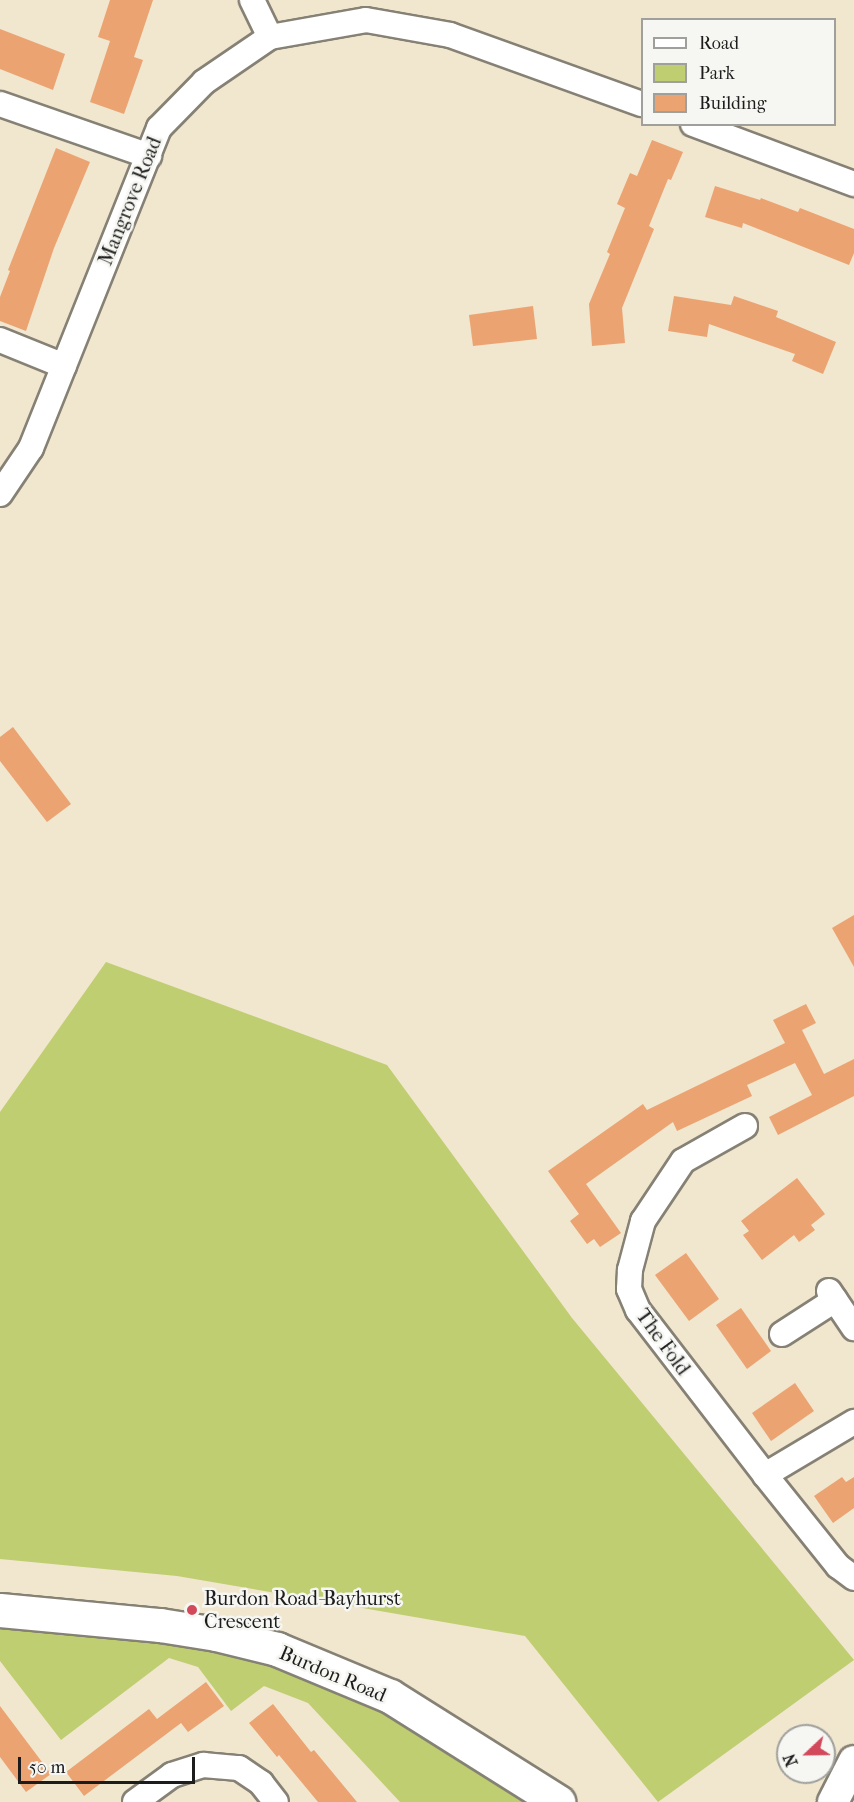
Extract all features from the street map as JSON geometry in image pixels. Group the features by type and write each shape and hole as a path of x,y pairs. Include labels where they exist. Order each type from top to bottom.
{"main road":[{"name":"Burdon Road","path":"0,1610 160,1625 216,1634 277,1649 390,1696 558,1802"},
{"name":"Burdon Road","path":"506,1769 532,1802"}],"street":[{"path":"252,0 270,37"},
{"name":"Mangrove Road","path":"0,494 32,448 159,128 204,82 270,37 366,20 450,35 641,104"},
{"path":"0,104 149,156"},
{"path":"698,126 854,184"},
{"path":"0,340 64,366"},
{"name":"The Fold","path":"745,1126 683,1161 643,1221 630,1269 629,1289 638,1310 765,1475 838,1566 854,1578"},
{"path":"782,1334 832,1296 854,1328"},
{"path":"765,1475 854,1422"},
{"path":"135,1802 172,1775 203,1765 239,1768 261,1783 276,1802"},
{"path":"817,1802 844,1779"}],"green space":[{"path":"106,962 387,1065 572,1318 854,1660 658,1802 525,1636 177,1576 0,1559 0,1112"},
{"path":"0,1610 160,1625 390,1696 532,1802 400,1802 308,1703 264,1686 231,1711 198,1667 169,1658 61,1740 0,1661"}],"building":[{"path":"110,0 153,0 134,57 143,60 124,114 90,102 110,41 98,37"},
{"path":"0,29 65,54 53,90 0,69"},
{"path":"652,140 683,152 671,180 668,179 649,226 654,229 622,308 625,343 592,346 589,304 610,254 607,252 625,208 617,204 630,173 637,176"},
{"path":"56,148 90,162 54,248 26,331 0,321 0,297 10,271 8,270"},
{"path":"715,186 760,200 761,198 798,212 800,208 854,229 854,253 849,265 743,223 742,228 705,217"},
{"path":"674,296 731,305 734,296 778,311 776,317 836,342 823,374 792,361 795,354 709,324 707,337 668,331"},
{"path":"533,306 537,339 473,346 469,315"},
{"path":"13,727 71,804 47,822 0,761 0,737"},
{"path":"854,915 854,967 832,928"},
{"path":"806,1004 816,1023 802,1030 824,1074 854,1059 854,1096 778,1135 769,1117 812,1095 795,1063 747,1085 752,1096 677,1131 673,1122 586,1184 621,1233 600,1247 594,1239 587,1244 570,1221 579,1214 548,1171 643,1104 647,1110 785,1043 773,1020"},
{"path":"797,1178 825,1214 811,1225 815,1230 799,1242 794,1235 762,1260 743,1235 749,1231 741,1221"},
{"path":"686,1253 719,1299 689,1321 655,1275"},
{"path":"741,1308 771,1351 747,1369 716,1325"},
{"path":"795,1383 814,1411 771,1441 752,1413"},
{"path":"842,1477 846,1482 854,1477 854,1508 833,1523 814,1496"},
{"path":"206,1682 224,1706 188,1732 181,1723 84,1796 66,1772 149,1709 157,1719"},
{"path":"273,1704 311,1752 314,1750 357,1802 318,1802 279,1755 277,1757 249,1723"},
{"path":"0,1706 51,1774 26,1792 0,1757"}],"place":[{"name":"Burdon Road-Bayhurst Crescent","path":"192,1610"}]}
